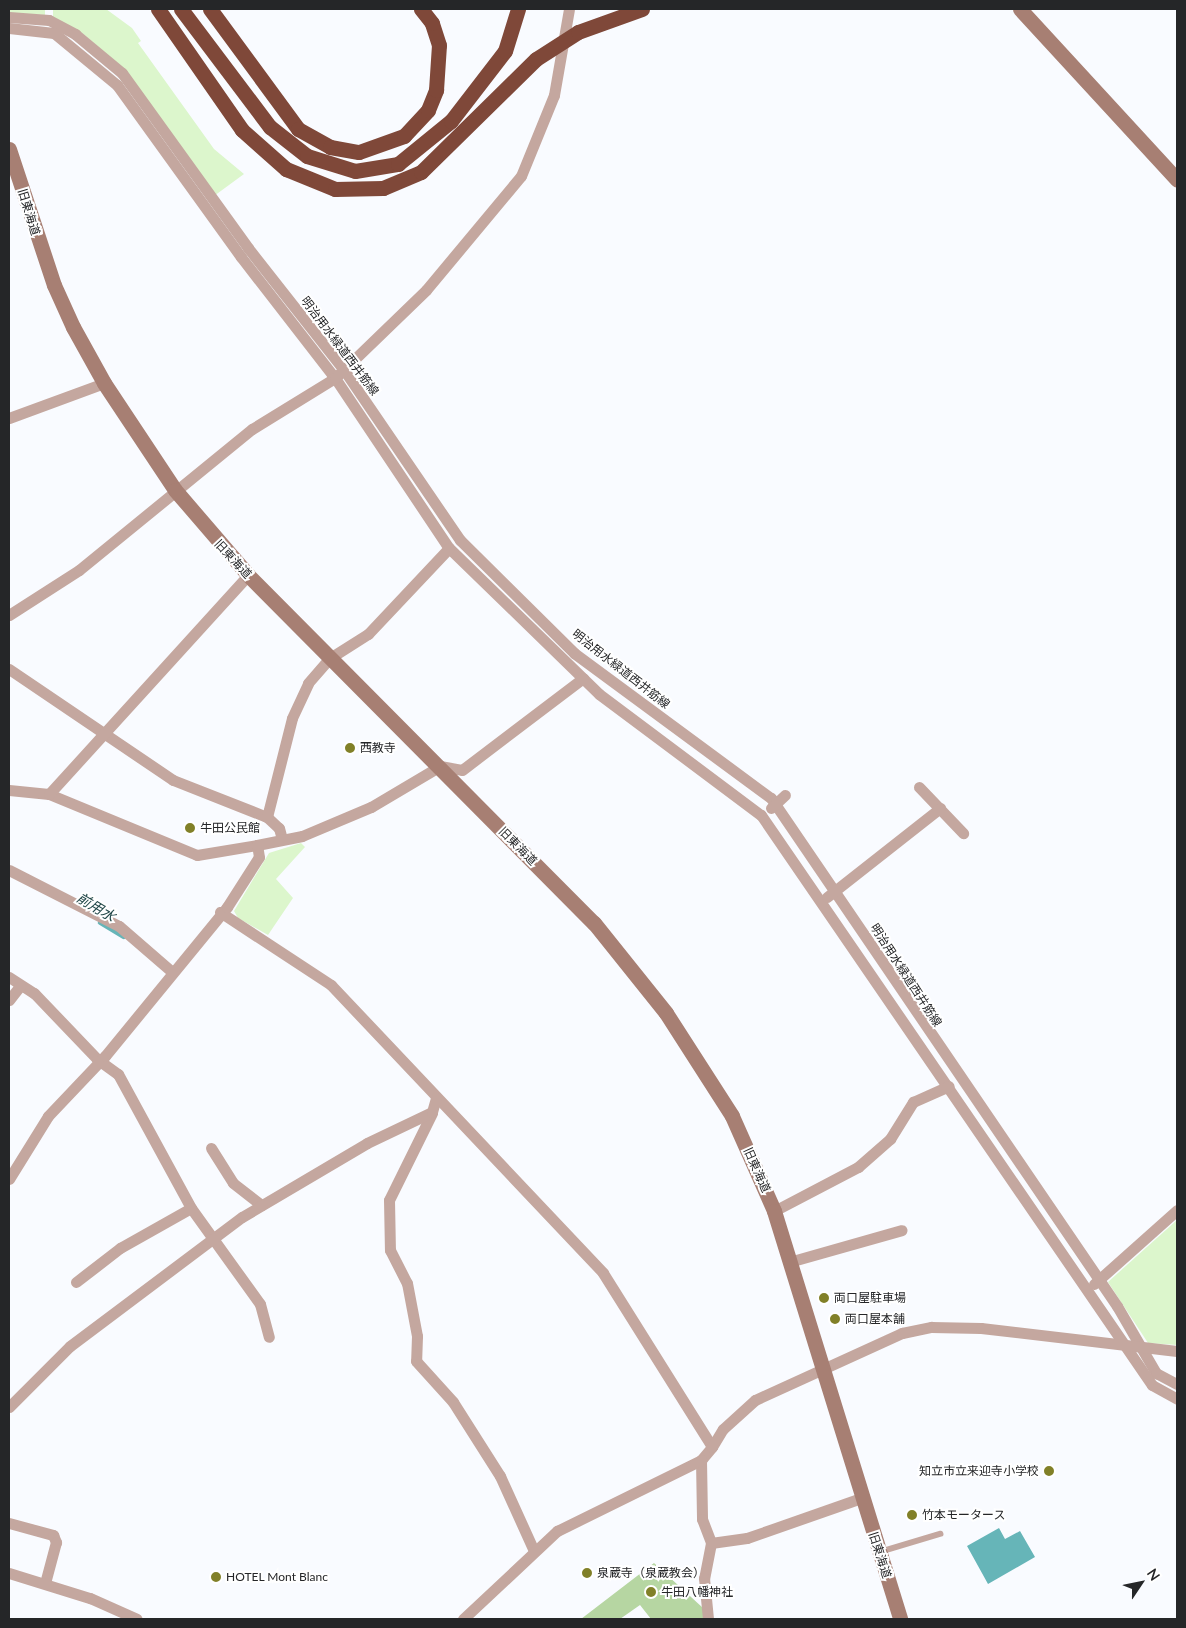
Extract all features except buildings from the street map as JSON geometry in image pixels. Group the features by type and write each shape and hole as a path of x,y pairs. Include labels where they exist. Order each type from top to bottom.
{"highway":[{"path":"158,9 242,130 286,169 335,189 383,188 421,172 536,59 578,32 642,9"},
{"path":"181,9 270,127 307,156 354,171 398,164 431,141 468,105 505,51 518,9"},
{"path":"210,9 298,129 330,148 359,152 404,136 428,110 436,90 439,45 432,23 421,9"}],"street":[{"path":"9,615 79,570 175,490 252,430 339,374 426,290 521,176 554,95 569,9"},
{"path":"1020,9 1177,180"},
{"name":"明治用水緑道西井筋線","path":"9,17 50,20 75,34 122,73 460,540 574,653 775,805 832,893 1099,1280 1142,1347 1156,1373 1177,1384"},
{"path":"9,28 54,33 117,85 241,257 339,374 449,548 583,678 761,815 1089,1288 1152,1385 1177,1399"},
{"name":"旧東海道","path":"9,149 14,178 54,285 104,383 175,490 248,575 594,923 666,1013 732,1116 774,1211 820,1370 900,1619"},
{"path":"9,418 104,383"},
{"path":"267,818 292,718 308,684 330,658 368,634 449,548"},
{"path":"49,794 248,575"},
{"path":"9,669 106,731 173,780 267,818 280,828 282,839"},
{"path":"9,790 49,794 197,855 258,845 302,836 371,807 440,766 462,770 583,678"},
{"path":"919,787 963,833"},
{"path":"761,815 785,795"},
{"path":"821,902 940,808"},
{"path":"9,1179 48,1116 100,1061 220,912 259,857 258,845"},
{"path":"9,870 120,926 171,971"},
{"path":"220,912 331,985 603,1273 712,1447"},
{"path":"9,977 61,1018 100,1061 118,1074 139,1109 191,1208 216,1239 260,1304 269,1338"},
{"path":"9,1000 20,986"},
{"path":"774,1211 858,1167 890,1139 913,1102 949,1086"},
{"path":"436,1098 432,1112 389,1200 390,1250 407,1283 417,1336 416,1361 453,1402 500,1476 534,1550"},
{"path":"9,1407 70,1346 261,1205 367,1143 432,1112"},
{"path":"211,1148 233,1183 261,1205"},
{"path":"76,1282 120,1248 191,1208"},
{"path":"1089,1288 1177,1210"},
{"path":"789,1262 902,1230"},
{"path":"463,1619 534,1550 581,1515 701,1460 723,1429 755,1400 902,1333 931,1327 981,1328 1126,1347 1177,1351"},
{"path":"701,1460 702,1519 711,1543 704,1578 708,1619"},
{"path":"711,1543 747,1538 861,1498"},
{"path":"9,1523 53,1536 56,1542 46,1583"},
{"path":"9,1573 46,1583 137,1619"}],"lane":[{"path":"878,1552 940,1534"}],"green space":[{"path":"9,9 45,9 45,15 9,13"},
{"path":"53,9 106,9 132,28 141,41 138,43 214,149 244,174 214,196 122,67 82,33 53,18"},
{"path":"301,843 305,847 276,879 293,898 268,935 238,918 234,911 269,853"},
{"path":"1177,1220 1177,1345 1148,1343 1108,1282"},
{"name":"牛田八幡神社","path":"654,1563 703,1608 705,1619 651,1619 640,1605 620,1619 581,1619"}],"water":[{"path":"999,1528 1005,1539 1020,1531 1035,1557 988,1584 967,1546"}],"waterway":[{"name":"前用水","path":"100,922 123,936"}],"place":[{"name":"西教寺","path":"350,748"},
{"name":"牛田公民館","path":"190,828"},
{"name":"両口屋駐車場","path":"824,1298"},
{"name":"両口屋本舗","path":"835,1319"},
{"name":"知立市立来迎寺小学校","path":"1049,1471"},
{"name":"竹本モータース","path":"912,1515"},
{"name":"泉蔵寺（泉蔵教会）","path":"587,1573"},
{"name":"HOTEL Mont Blanc","path":"216,1577"},
{"name":"牛田八幡神社","path":"651,1592"}]}
